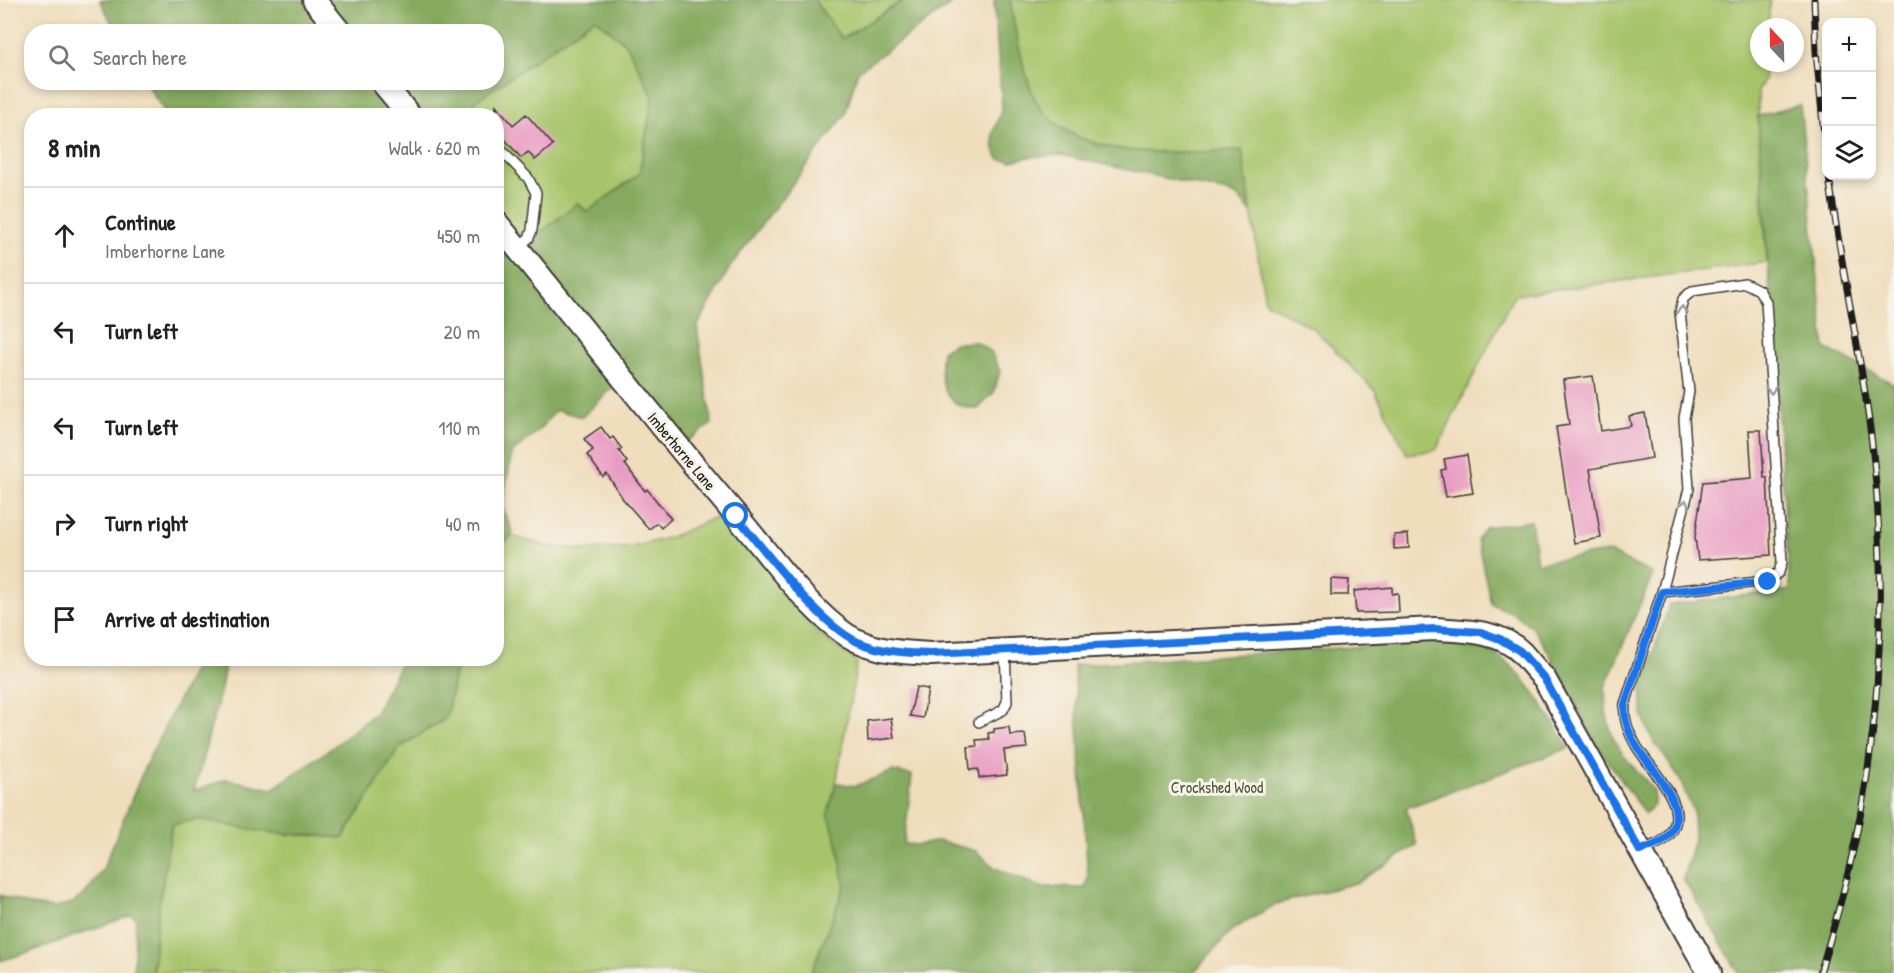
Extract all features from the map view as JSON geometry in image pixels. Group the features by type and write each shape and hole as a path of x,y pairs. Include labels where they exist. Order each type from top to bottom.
{"street":[{"path":"314,0 334,24"},
{"path":"389,90 403,108"},
{"name":"Imberhorne Lane","path":"504,231 658,424 800,591 837,628 858,642 890,652 931,654 1435,629 1481,632 1500,639 1520,651 1544,678 1709,973"}],"lane":[{"path":"504,153 528,178 536,193 532,230 529,238 518,248"},
{"path":"1640,851 1666,839 1676,823 1674,803 1637,748 1624,716 1625,704 1662,592 1689,489 1684,418 1689,392 1680,312 1683,299 1692,291 1745,284 1759,290 1766,302 1782,562 1779,572 1768,582 1662,592"},
{"path":"979,722 1003,710 1007,702 1005,650"}],"green space":[{"path":"100,0 814,0 842,39 904,0 957,0 858,71 845,115 732,264 697,327 712,424 686,442 628,373 582,417 556,410 538,431 512,453 504,496 504,227 527,243 578,203 587,212 639,174 653,97 627,45 595,18 504,81 504,24 112,24"},
{"path":"814,0 904,0 842,39"},
{"path":"994,0 1010,0 1029,84 1039,106 1057,125 1080,138 1105,146 1133,150 1190,152 1242,150 1251,212 1239,198 1227,192 1061,155 1028,157 1012,161 999,159 994,149 993,133 1002,108"},
{"path":"1010,0 1770,0 1769,18 1750,18 1750,72 1765,72 1758,92 1758,116 1767,262 1514,295 1436,450 1407,454 1375,391 1314,329 1265,302 1242,150 1162,152 1133,150 1105,146 1080,138 1057,125 1039,106 1029,84"},
{"path":"595,18 627,45 653,97 639,174 587,212 527,243 504,227 504,108 475,108 473,103 492,90 504,90 504,81"},
{"path":"151,90 492,90 473,103 475,108 162,108"},
{"path":"1800,105 1825,348 1894,384 1894,961 1890,973 1739,973 1683,879 1694,839 1693,811 1679,778 1651,737 1642,715 1642,687 1669,605 1790,590 1758,116"},
{"path":"977,342 991,352 1000,371 994,392 978,409 963,407 953,401 944,388 941,366 942,351 955,343"},
{"path":"504,512 513,533 504,542"},
{"path":"723,514 797,605 815,631 857,662 829,813 838,845 845,886 811,973 153,973 158,911 172,825 197,819 264,832 343,838 399,748 446,718 457,666 504,666 504,543 512,536 545,546 587,550 633,547 671,537"},
{"path":"1531,521 1537,563 1608,552 1653,574 1605,687 1606,712 1612,736 1623,755 1654,790 1654,805 1645,814 1594,741 1548,651 1532,627 1511,612 1491,604 1477,539 1486,527"},
{"name":"Crockshed Wood","path":"1432,642 1474,646 1500,657 1512,667 1534,693 1569,748 1406,808 1417,845 1359,882 1276,904 1232,930 1193,973 811,973 845,886 838,845 828,813 836,783 855,786 893,771 912,775 904,844 918,845 939,841 976,851 995,868 1041,887 1085,888 1088,877 1074,665"},
{"path":"195,666 225,666 194,791 227,779 272,789 333,747 375,713 399,666 457,666 446,718 399,748 343,838 264,832 197,819 172,825 158,911 152,973 133,973 136,919 132,915 0,961 0,895 30,905 55,908 72,903 86,893 103,869 146,764"}],"building":[{"path":"504,114 513,125 526,114 553,145 535,160 528,152 521,158 504,138"},
{"path":"1593,376 1601,431 1631,426 1629,416 1645,413 1652,458 1590,469 1601,538 1574,543 1556,427 1569,425 1563,380"},
{"path":"601,427 622,449 619,451 627,462 625,464 645,491 647,489 671,519 661,528 657,523 649,529 623,499 607,474 603,477 587,455 593,450 584,439"},
{"path":"1749,430 1761,430 1764,478 1767,477 1771,555 1698,560 1695,537 1703,482 1752,478"},
{"path":"1467,455 1473,493 1446,497 1441,470 1446,469 1444,459"},
{"path":"1408,534 1409,548 1394,549 1394,535"},
{"path":"1331,579 1349,580 1348,595 1331,595"},
{"path":"1392,587 1392,594 1398,593 1399,612 1356,613 1354,591"},
{"path":"916,687 928,689 923,718 910,716"},
{"path":"891,718 894,738 868,741 867,721"},
{"path":"1009,727 1010,735 1025,734 1027,748 1004,750 1007,775 979,778 978,769 970,770 968,747 977,746 976,740 989,739 988,733 994,732 994,729"}],"railway":[{"path":"1814,0 1823,126"},
{"path":"1820,973 1850,864 1860,817 1874,723 1880,628 1879,532 1872,446 1830,180"}],"route":[{"path":"736,516 800,591 837,628 858,642 890,652 931,654 1435,629 1481,632 1500,639 1520,651 1544,678 1640,851 1666,839 1676,823 1674,803 1637,748 1624,716 1625,704 1662,592 1768,582"}]}
